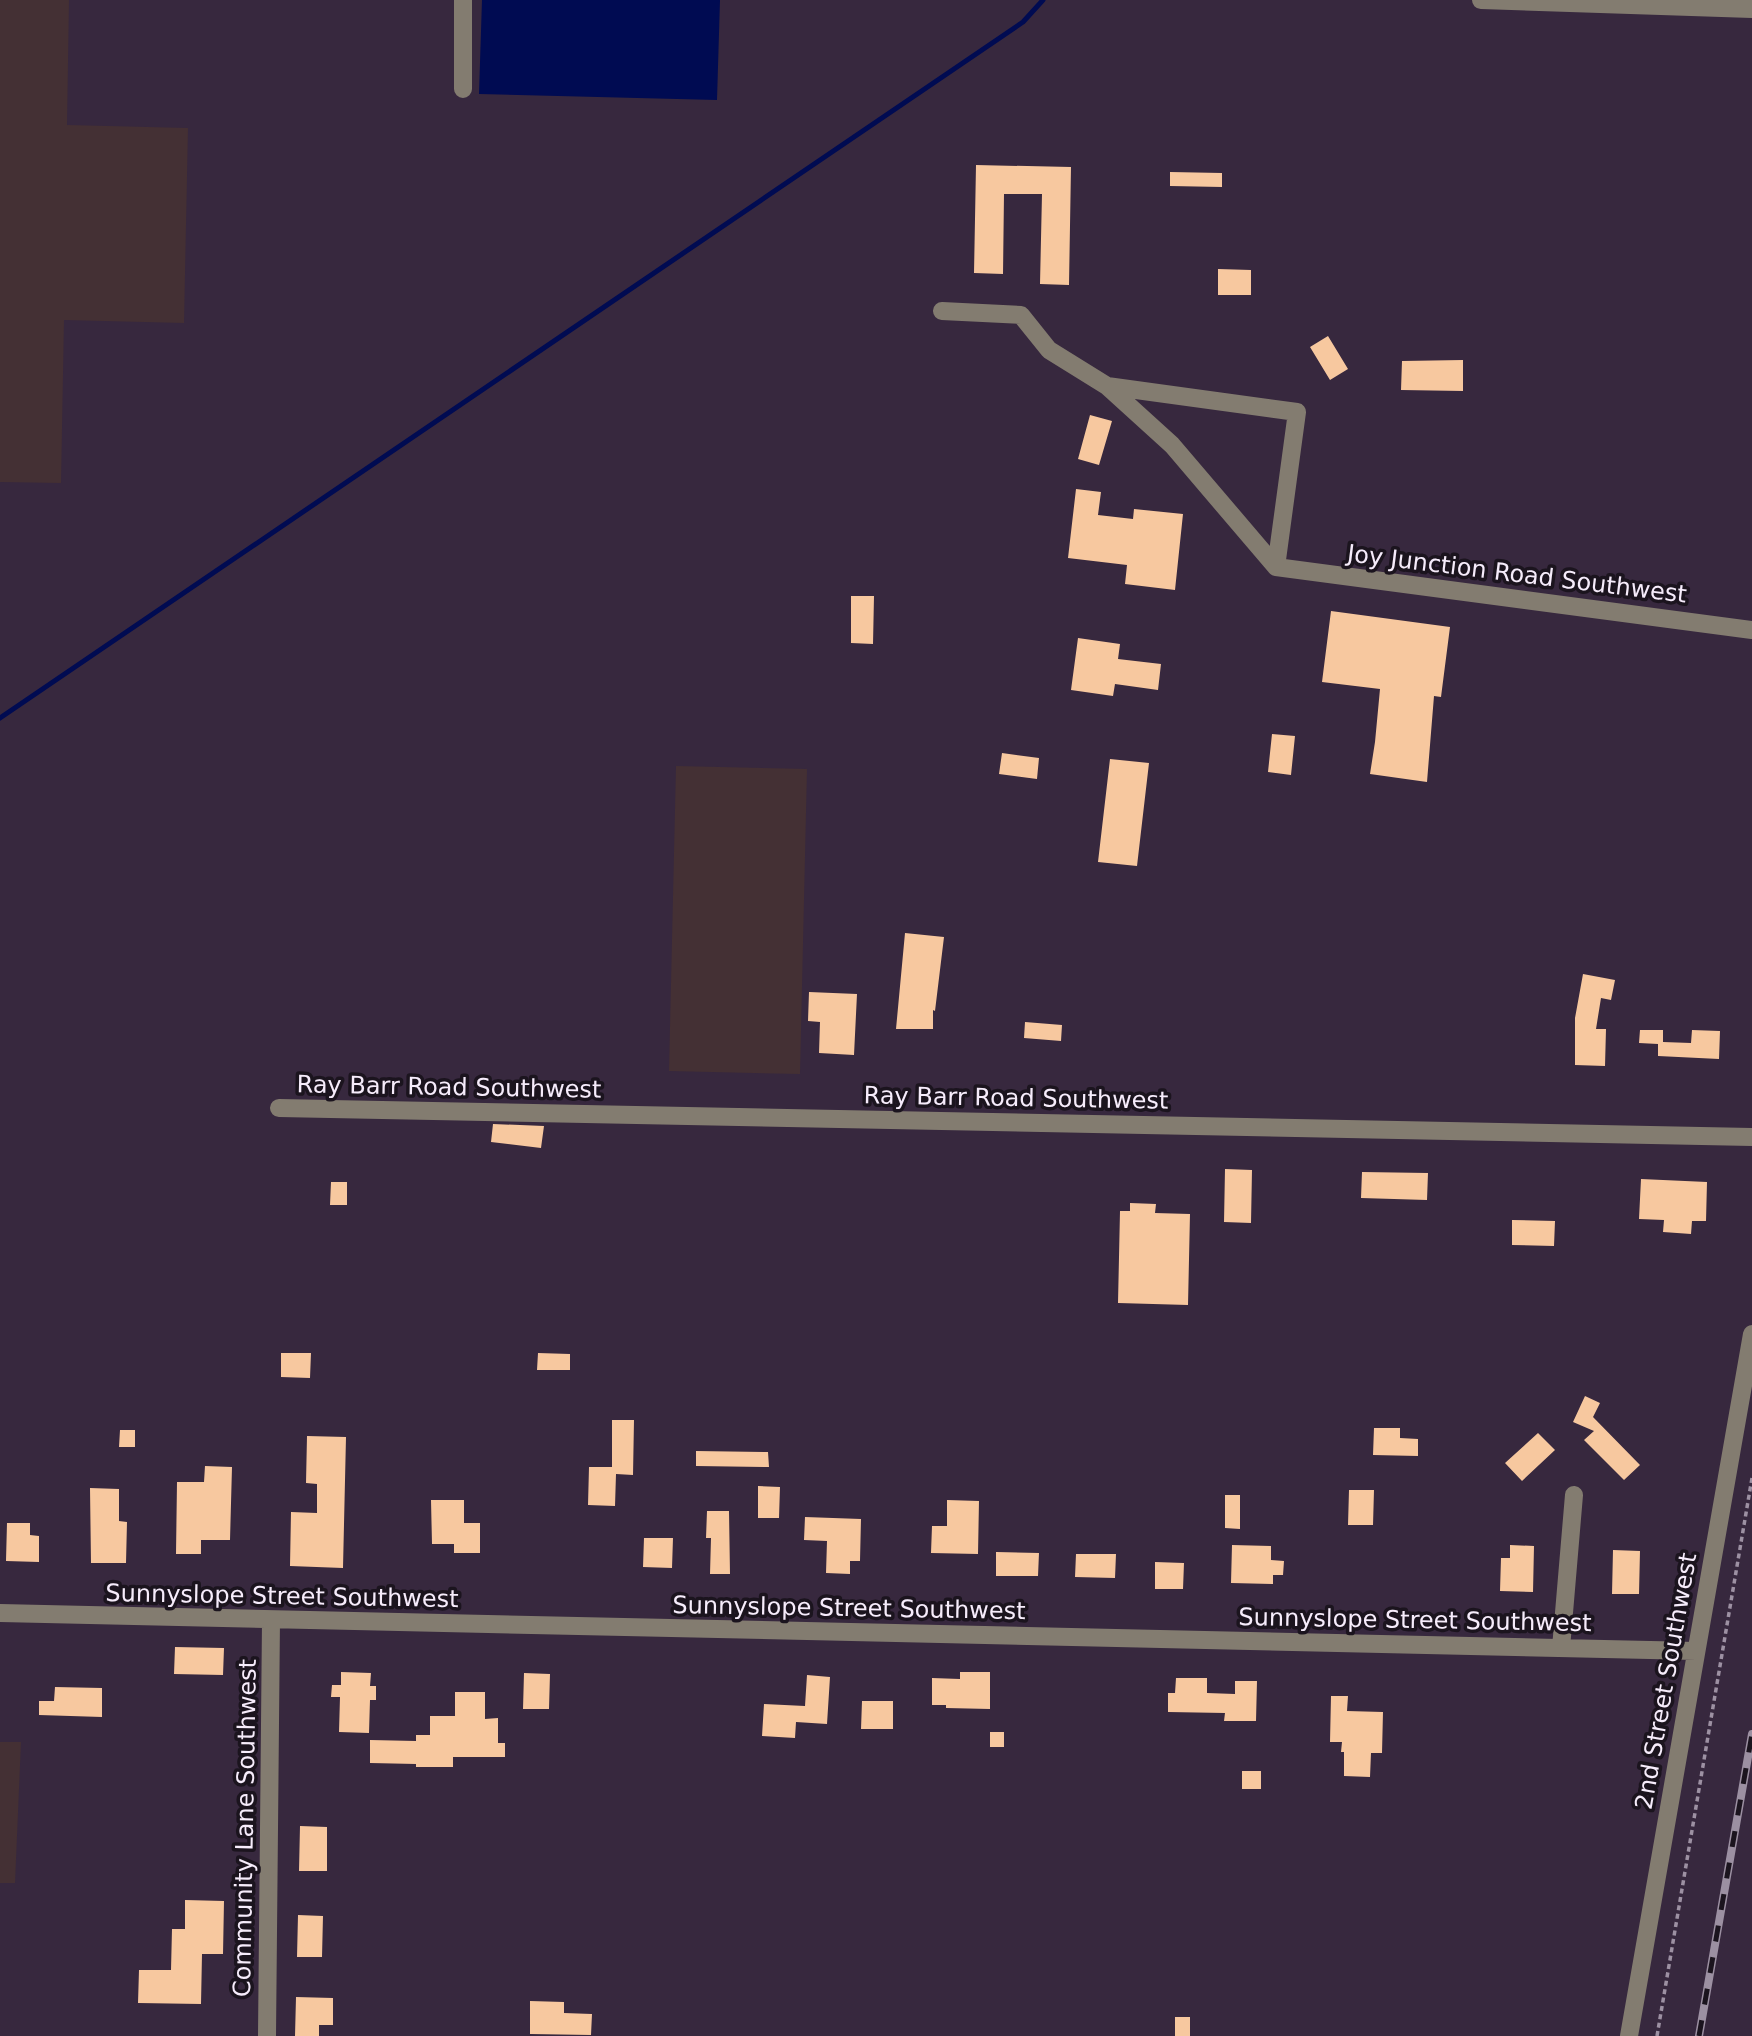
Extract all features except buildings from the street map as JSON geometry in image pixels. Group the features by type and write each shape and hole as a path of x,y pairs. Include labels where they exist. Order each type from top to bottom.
{"street":[{"path":"463,0 463,89"},
{"path":"1481,0 1752,9"},
{"path":"942,311 1021,315 1049,350 1107,386 1172,445 1276,567"},
{"path":"1107,386 1297,412 1276,567"},
{"name":"Joy Junction Road Southwest","path":"1276,567 1752,630"},
{"name":"Ray Barr Road Southwest","path":"279,1108 1752,1137"},
{"name":"2nd Street Southwest","path":"1629,2036 1752,1334"},
{"path":"1561,1648 1574,1495"},
{"name":"Sunnyslope Street Southwest","path":"0,1614 1696,1651"},
{"name":"Community Lane Southwest","path":"267,2036 271,1620"}],"path":[{"path":"1657,2036 1752,1478"}],"shaded area":[{"path":"0,0 69,0 67,125 188,128 184,323 64,320 61,483 0,482"},
{"path":"482,0 720,0 717,100 479,94"},
{"path":"676,766 807,769 800,1074 669,1071"},
{"path":"0,1742 21,1742 15,1883 0,1883"}],"waterway":[{"path":"0,718 1023,22 1043,0"}],"railway":[{"path":"1699,2036 1752,1734"}]}
